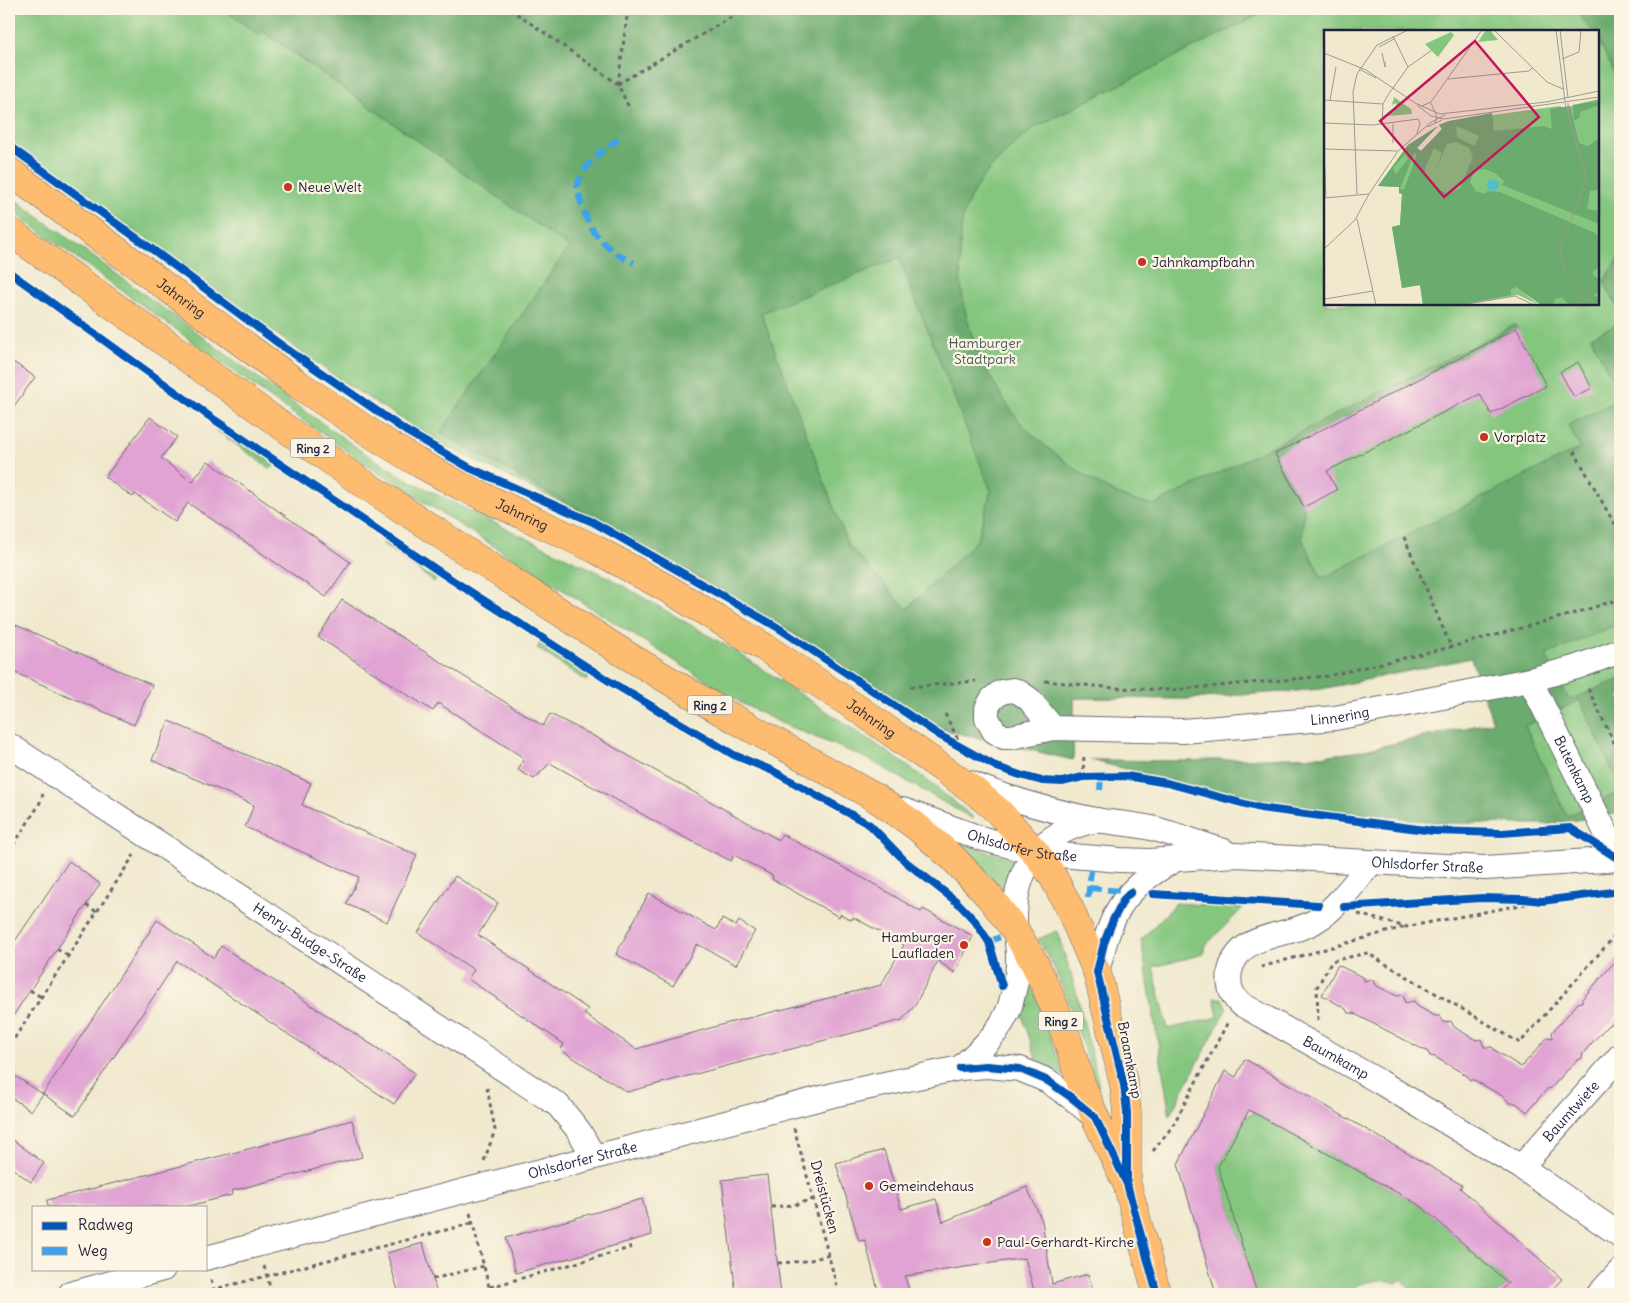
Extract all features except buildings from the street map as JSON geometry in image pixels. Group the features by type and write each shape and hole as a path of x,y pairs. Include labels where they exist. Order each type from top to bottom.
{"main road":[{"name":"Jahnring","path":"9,171 299,384 374,436 461,486 595,549 668,588 764,647 973,790 998,811 1036,853"},
{"name":"Braamkamp","path":"9,231 351,475 625,654 796,754 876,798 916,826 954,859 989,896 1015,930 1034,962 1066,1034 1081,1083 1095,1117 1127,1184 1157,1294"},
{"name":"Braamkamp","path":"1036,853 1052,875 1069,907 1097,972 1124,1084 1127,1184"}],"street":[{"name":"Linnering","path":"1053,728 1183,731 1335,718 1530,680 1577,667 1620,651"},
{"name":"Butenkamp","path":"1530,680 1619,859"},
{"name":"Henry-Budge-Straße","path":"9,744 558,1105 579,1131 594,1157"},
{"name":"Ohlsdorfer Straße","path":"946,770 990,791 1052,810 1096,820 1153,829 1235,855"},
{"name":"Ohlsdorfer Straße","path":"876,798 950,828 1036,853 1149,861 1235,855 1485,868 1619,859"},
{"name":"Ohlsdorfer Straße","path":"960,1068 985,1046 996,1032 1010,1006 1018,960 1015,930 1016,900 1026,868 1036,853 1058,832 1078,824 1096,820"},
{"path":"1097,972 1104,943 1124,899 1151,873 1177,860"},
{"name":"Baumkamp","path":"1372,862 1328,912 1316,921 1298,929 1251,942 1244,947 1232,966 1229,986 1232,996 1239,1003 1319,1047 1521,1167 1620,1235"},
{"name":"Baumtwiete","path":"1521,1167 1620,1056"},
{"name":"Ohlsdorfer Straße","path":"208,1257 789,1106 960,1068 987,1066 1020,1068 1048,1081 1095,1117"},
{"path":"70,1294 159,1270"},
{"path":"1599,1294 1620,1271"}],"path":[{"path":"510,9 618,84 630,110"},
{"path":"618,84 628,9"},
{"path":"618,84 745,9"},
{"path":"1574,451 1620,534"},
{"path":"1404,537 1450,648"},
{"path":"1040,681 1115,688 1173,690 1327,676 1450,648 1620,599"},
{"path":"1577,667 1620,755"},
{"path":"910,687 977,681"},
{"path":"945,714 963,749"},
{"path":"947,740 963,749"},
{"path":"9,852 39,805 52,773"},
{"path":"9,1040 12,1042 147,836"},
{"path":"1506,898 1542,901"},
{"path":"1258,968 1406,926 1542,901"},
{"path":"86,905 97,912"},
{"path":"1351,911 1358,915 1406,926"},
{"path":"1319,1047 1317,987 1332,961 1367,953 1520,1043 1620,930"},
{"path":"57,949 68,956"},
{"path":"30,990 41,997"},
{"path":"1127,1184 1172,1127 1232,1015"},
{"path":"481,1056 495,1130 469,1189 472,1223 492,1294"},
{"path":"771,1207 794,1205 813,1199"},
{"path":"196,1294 472,1223"},
{"path":"490,1287 630,1248 628,1242"},
{"path":"583,1254 585,1260"},
{"path":"778,1263 807,1261 828,1255"},
{"path":"433,1279 484,1266"},
{"path":"539,1267 540,1273"}],"green space":[{"name":"Hamburger Stadtpark","path":"9,9 1620,9 1620,813 1550,824 1443,823 1244,800 1091,760 1185,761 1322,756 1355,752 1493,722 1471,658 1321,689 1187,699 1074,698 1073,760 937,728 784,628 598,520 443,445 343,382 9,142"},
{"path":"223,9 1270,9 1034,128 1014,145 986,174 978,184 966,208 961,235 961,286 964,307 977,348 996,387 1008,406 1026,429 1038,440 1070,465 1106,488 1129,499 1154,505 1515,325 1517,328 1276,454 1304,507 1302,539 1322,578 1580,448 1568,425 1620,399 1620,623 1546,655 1569,700 1620,679 1620,787 1580,700 1525,726 1567,816 1620,792 1620,813 1550,824 1443,823 1244,800 1091,760 1185,761 1322,756 1355,752 1493,722 1471,658 1321,689 1187,699 1074,698 1073,760 937,728 784,628 598,520 440,433 569,247 262,31 259,35","holes":["899,258 991,491 977,540 907,609 848,545 761,313"]},
{"path":"1574,9 1620,9 1620,84 1599,41 1599,30 1591,30"},
{"path":"9,195 276,391 366,454 407,479 608,577 737,652 919,774 973,817 973,819 866,758 781,723 743,704 380,474 258,389 9,209"},
{"path":"1620,258 1620,313 1604,281"},
{"path":"1620,323 1620,395 1591,337"},
{"path":"219,425 275,464 271,469 216,430"},
{"path":"386,538 439,576 434,582 383,544"},
{"path":"541,642 591,674 586,681 537,648"},
{"path":"951,839 1013,859 1006,895 979,865"},
{"path":"1176,903 1243,908 1204,947 1204,954 1153,967 1168,1029 1218,1017 1214,998 1222,998 1227,1008 1170,1115 1141,940"},
{"path":"1057,931 1075,987 1099,1085 1096,1087 1071,1009 1055,970 1038,939"},
{"path":"1029,985 1035,992 1064,1076 1037,1061 1022,1015"},
{"path":"1254,1113 1421,1206 1508,1283 1498,1294 1415,1294 1402,1279 1396,1283 1382,1280 1368,1282 1356,1286 1344,1294 1257,1294 1218,1167 1246,1116"}],"marked path":[{"path":"619,139 593,159 577,187 589,224 595,233 611,249 634,263"},
{"path":"1100,790 1101,776"},
{"path":"1088,898 1091,870"},
{"path":"1089,888 1122,891"},
{"path":"989,942 1000,937"}],"cycle path":[{"path":"9,146 281,345 406,431 470,468 593,522 777,627 939,735 997,767 1042,781 1062,782 1083,777 1127,776 1167,783 1260,808 1433,831 1502,833 1570,828 1619,859"},
{"path":"9,272 209,416 446,576 609,681 734,755 773,771 870,825 906,862 957,902 975,921 989,942 1002,986"},
{"path":"1344,907 1482,898 1542,901 1620,891"},
{"path":"1127,1179 1127,1112 1124,1085 1097,972 1104,943 1113,920 1124,899 1131,892"},
{"path":"1153,894 1318,905"},
{"path":"960,1068 987,1066 1020,1069 1048,1081 1095,1117 1127,1184 1157,1294"}],"place":[{"name":"Neue Welt","path":"288,187"},
{"name":"Jahnkampfbahn","path":"1142,262"},
{"name":"Vorplatz","path":"1484,437"},
{"name":"Hamburger Laufladen","path":"964,945"},
{"name":"Gemeindehaus","path":"869,1186"},
{"name":"Paul-Gerhardt-Kirche","path":"987,1242"}]}
